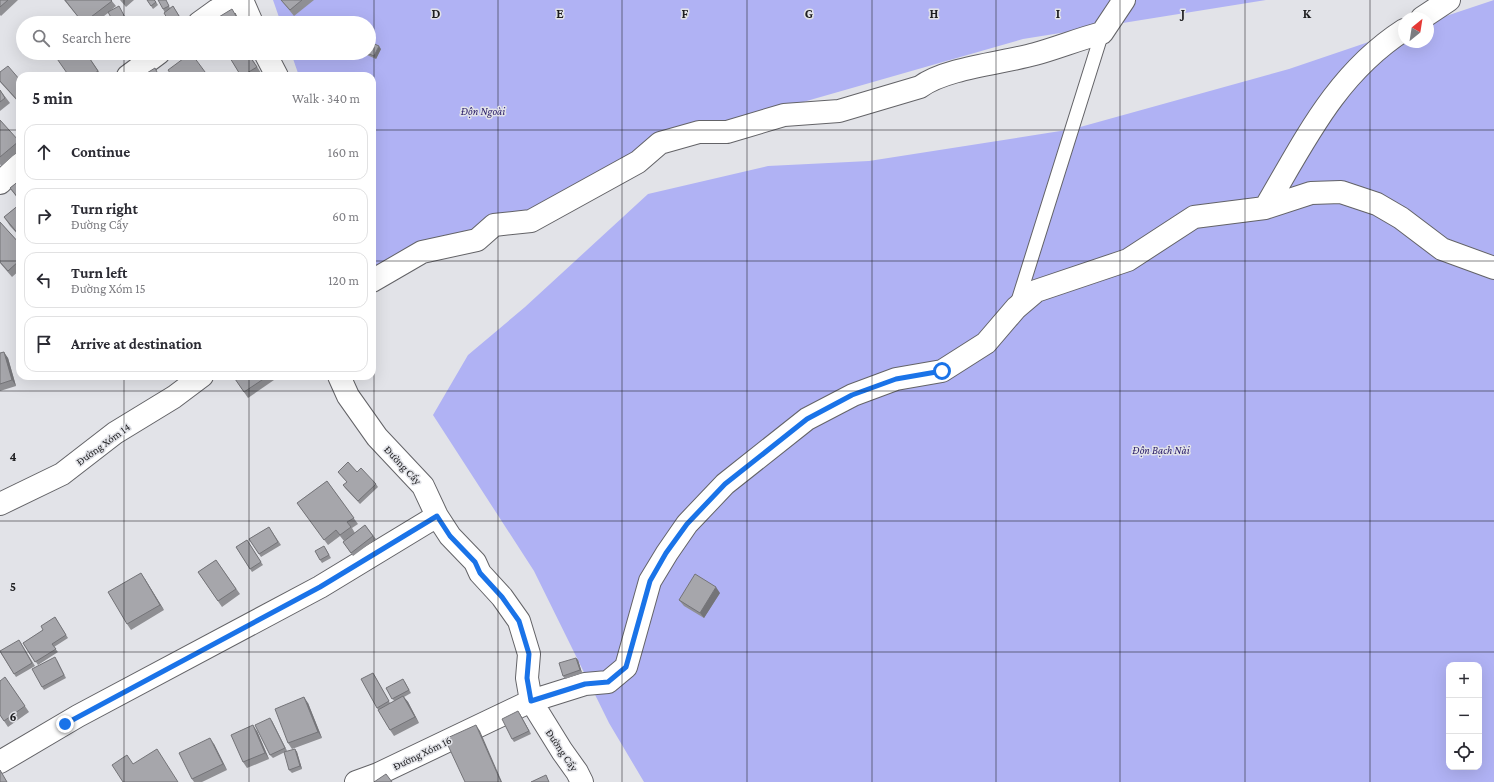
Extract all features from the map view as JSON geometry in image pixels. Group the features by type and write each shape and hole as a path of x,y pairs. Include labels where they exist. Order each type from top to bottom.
{"street":[{"path":"208,16 221,5 237,0"},
{"path":"242,0 249,16"},
{"path":"376,279 422,252 477,240 494,226 531,221 638,162 660,143 699,132 726,132 784,115 839,111 920,87 929,80 964,69 1036,54 1102,33 1124,0"},
{"path":"1431,12 1449,0"},
{"path":"1265,208 1317,119 1332,97 1355,69 1387,41 1398,34"},
{"path":"133,72 150,60"},
{"path":"269,60 275,72"},
{"path":"0,183 16,168"},
{"name":"Đường Xóm 16","path":"356,782 378,774 531,701 585,684 608,682 626,667 650,581 666,553 687,524 725,484 807,419 852,395 896,379 942,371 986,344 1016,308 1036,291 1128,260 1194,217 1265,208 1311,194 1341,192 1377,204 1401,218 1442,249 1494,268"},
{"name":"Đường Xóm 14","path":"0,504 62,474 115,433 174,397 197,380"},
{"name":"Đường Cấy","path":"341,380 348,396 377,437 423,486 437,516 450,536 475,562 480,573 502,597 519,621 529,654 527,678 531,701 578,772 582,782"},
{"path":"0,762 78,716 320,587 437,516"}],"lane":[{"path":"1016,308 1102,33"}],"green space":[{"name":"Độn Ngoài","path":"273,0 1266,0 1023,39 660,143 520,216 376,269 376,72 298,72 293,60 376,60 376,16 279,16"},
{"name":"Độn Bạch Nài","path":"1494,0 1494,782 644,782 609,723 534,571 433,415 468,355 525,307 648,194 768,166 869,161 1073,129 1289,69 1398,32 1398,48 1434,48 1434,20"}],"building":[{"path":"0,0 8,0 0,7"},
{"path":"65,0 112,1 92,16 78,16"},
{"path":"147,0 154,0 156,2 151,6"},
{"path":"158,0 166,0 169,6 163,9"},
{"path":"281,0 302,0 290,10"},
{"path":"119,6 124,16 110,16 108,12"},
{"path":"173,6 179,16 166,16 164,13"},
{"path":"232,9 236,16 220,16"},
{"path":"376,45 379,46 376,52"},
{"path":"58,60 91,60 98,71 97,72 66,72"},
{"path":"182,60 196,60 205,72 169,72 168,70"},
{"path":"231,60 252,60 257,67 249,72 239,72"},
{"path":"8,66 16,75 16,99 0,81 0,72"},
{"path":"155,68 157,72 148,72"},
{"path":"0,90 5,98 0,102"},
{"path":"0,120 16,138 16,144 0,157"},
{"path":"16,183 16,195 10,188"},
{"path":"16,207 16,231 4,217"},
{"path":"0,222 16,240 16,264 8,271 0,262"},
{"path":"4,352 12,380 0,384 0,353"},
{"path":"236,380 262,380 244,392"},
{"path":"348,462 357,472 361,468 376,484 358,501 343,485 347,482 338,472"},
{"path":"327,481 354,518 347,522 351,527 340,535 336,530 324,540 297,503"},
{"path":"365,525 373,536 351,553 343,542"},
{"path":"269,527 278,542 259,554 249,539"},
{"path":"247,540 261,562 250,569 236,547"},
{"path":"324,546 329,555 320,560 315,551"},
{"path":"216,560 236,589 218,601 198,572"},
{"path":"141,573 160,605 127,624 108,592"},
{"path":"695,574 716,587 700,613 679,600"},
{"path":"55,617 66,635 52,644 56,649 35,662 23,643 43,630 41,626"},
{"path":"19,640 32,663 14,674 0,651"},
{"path":"55,657 64,675 42,687 32,669"},
{"path":"576,658 580,670 563,676 559,663"},
{"path":"373,673 389,701 377,708 361,679"},
{"path":"5,677 25,706 4,721 0,715 0,681"},
{"path":"403,679 409,690 392,699 386,688"},
{"path":"403,696 415,717 390,730 378,710"},
{"path":"304,697 318,732 288,743 275,709"},
{"path":"518,711 529,731 512,739 502,719"},
{"path":"270,718 285,748 270,755 255,725"},
{"path":"253,725 265,753 243,762 231,735"},
{"path":"476,725 501,782 465,782 445,739"},
{"path":"210,738 223,764 192,779 179,753"},
{"path":"157,749 178,782 123,782 112,765 127,755 133,764"},
{"path":"295,749 300,766 289,770 284,752"},
{"path":"0,770 7,782 0,782"},
{"path":"386,774 392,782 374,782"},
{"path":"546,775 549,782 531,782"}],"route":[{"path":"65,724 320,587 437,516 450,536 475,562 480,573 502,597 519,621 529,654 527,678 531,701 585,684 608,682 626,667 640,622 650,581 666,553 687,524 725,484 807,419 852,395 896,379 942,371"}]}
